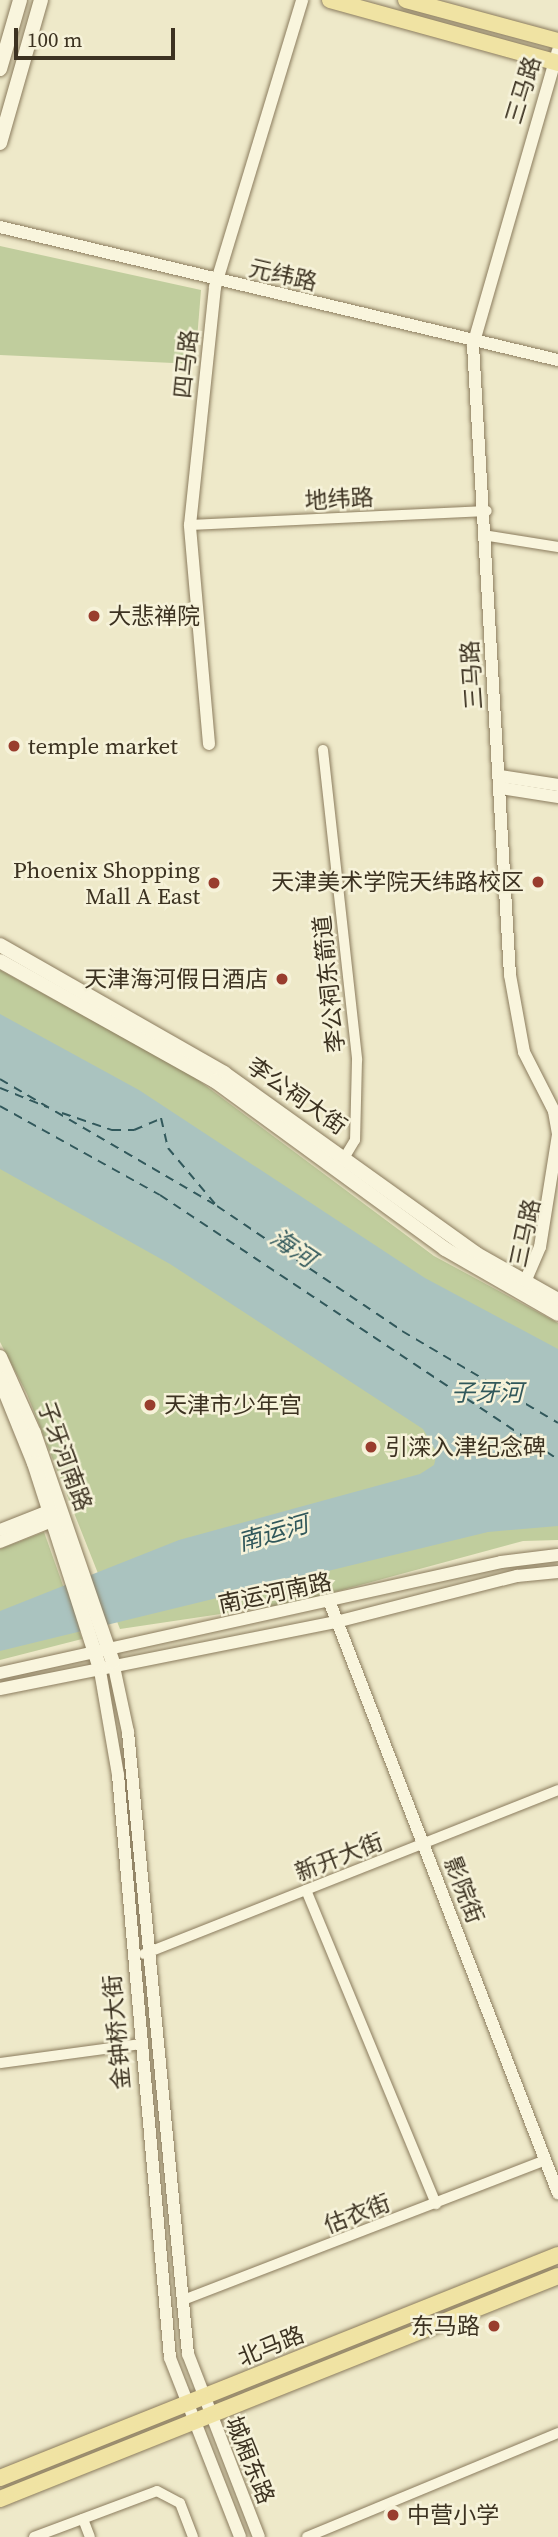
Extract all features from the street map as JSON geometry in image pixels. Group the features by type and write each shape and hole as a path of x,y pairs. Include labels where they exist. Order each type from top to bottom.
{"main road":[{"path":"0,69 20,0"},
{"path":"0,143 41,0"},
{"path":"330,0 557,61"},
{"path":"405,0 558,41"},
{"name":"李公祠大街","path":"0,945 198,1056 341,1163"},
{"name":"李公祠大街","path":"0,961 215,1081 341,1163 558,1314"},
{"name":"李公祠大街","path":"526,1291 558,1300"},
{"name":"子牙河南路","path":"0,1357 100,1640 106,1664"},
{"name":"子牙河南路","path":"0,1379 56,1514"},
{"name":"北马路","path":"0,2479 558,2255"},
{"name":"北马路","path":"3,2498 558,2276"},
{"path":"0,2479 3,2498"}],"street":[{"name":"四马路","path":"209,744 190,525 216,284 302,0"},
{"name":"三马路","path":"557,61 480,341 485,511 521,1018 532,1059 558,1112"},
{"name":"元纬路","path":"0,227 216,284"},
{"name":"元纬路","path":"0,236 480,341 558,362"},
{"name":"地纬路","path":"190,525 485,511"},
{"path":"487,536 558,547"},
{"name":"李公祠东箭道","path":"323,750 357,1060 355,1140 341,1163"},
{"name":"三马路","path":"504,783 510,975 518,1032 554,1111 558,1134 540,1247 526,1291"},
{"path":"504,783 558,785"},
{"path":"504,783 558,797"},
{"name":"三马路","path":"526,1291 549,1238 558,1174"},
{"path":"0,1530 56,1514"},
{"path":"0,1542 56,1514"},
{"name":"南运河南路","path":"0,1673 100,1640 330,1603 501,1562 558,1555"},
{"name":"南运河南路","path":"0,1689 106,1664 336,1622 517,1576 558,1572"},
{"name":"影院街","path":"330,1603 558,2193"},
{"name":"金钟桥大街","path":"106,1664 128,1732 140,1954 140,2044 170,2358 192,2424"},
{"name":"新开大街","path":"140,1954 558,1790"},
{"path":"306,1890 436,2204"},
{"name":"金钟桥大街","path":"140,1954 188,2354 202,2399"},
{"path":"0,2063 140,2044"},
{"name":"估衣街","path":"183,2300 545,2160"},
{"name":"城厢东路","path":"202,2399 259,2537"},
{"name":"城厢东路","path":"192,2424 240,2537"},
{"path":"307,2537 558,2433"},
{"path":"34,2537 157,2491 180,2503 193,2537"},
{"path":"83,2519 90,2537"}],"green space":[{"path":"0,246 201,290 195,364 0,355"},
{"path":"0,970 190,1074 434,1256 558,1323 558,1540 523,1541 294,1603 120,1629 27,1394 0,1342"},
{"path":"44,1532 82,1639 0,1660 0,1549"}],"water":[{"name":"子牙河","path":"0,1014 139,1090 425,1278 558,1349 558,1526 488,1532 0,1651 0,1611 179,1540 420,1474 434,1465 437,1453 423,1429 170,1264 0,1169"}],"ferry route":[{"path":"0,1079 214,1204"},
{"path":"0,1088 47,1107"},
{"path":"0,1106 160,1195 558,1459"},
{"path":"62,1113 112,1130 134,1130 160,1119"},
{"path":"161,1118 168,1148 217,1206 402,1331 558,1423"}],"place":[{"name":"大悲禅院","path":"94,616"},
{"name":"temple market","path":"14,746"},
{"name":"天津美术学院天纬路校区","path":"538,882"},
{"name":"Phoenix Shopping Mall A East","path":"214,883"},
{"name":"天津海河假日酒店","path":"282,979"},
{"name":"天津市少年宫","path":"150,1405"},
{"name":"引滦入津纪念碑","path":"371,1447"},
{"name":"东马路","path":"494,2326"},
{"name":"中营小学","path":"393,2515"}],"water label":[{"name":"海河","path":"293,1248"},
{"name":"南运河","path":"273,1533"}]}
